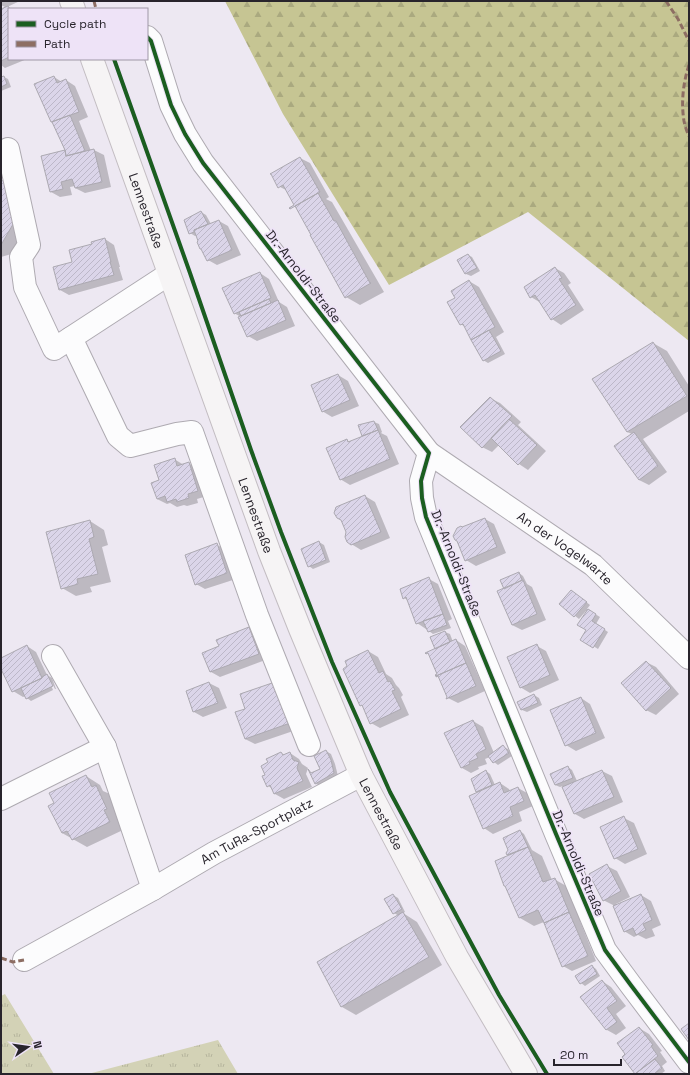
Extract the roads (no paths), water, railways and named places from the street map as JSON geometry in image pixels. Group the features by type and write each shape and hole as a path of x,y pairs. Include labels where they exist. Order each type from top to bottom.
{"main road":[{"name":"Lennestraße","path":"92,60 269,551 361,775 457,958 526,1074"}],"street":[{"name":"Dr.-Arnoldi-Straße","path":"148,38 151,41 172,105 185,134 203,163 429,453 421,481 422,498 426,517 605,950 689,1062"},
{"path":"8,149 29,244 22,257 25,287 54,349 169,274"},
{"path":"71,338 118,436 130,446 177,434 192,432 257,615 309,745"},
{"name":"An der Vogelwarte","path":"429,453 593,565 689,658"},
{"path":"53,656 105,747 153,889"},
{"path":"1,799 105,747"},
{"name":"Am TuRa-Sportplatz","path":"24,960 153,889 214,853 361,775"}]}
